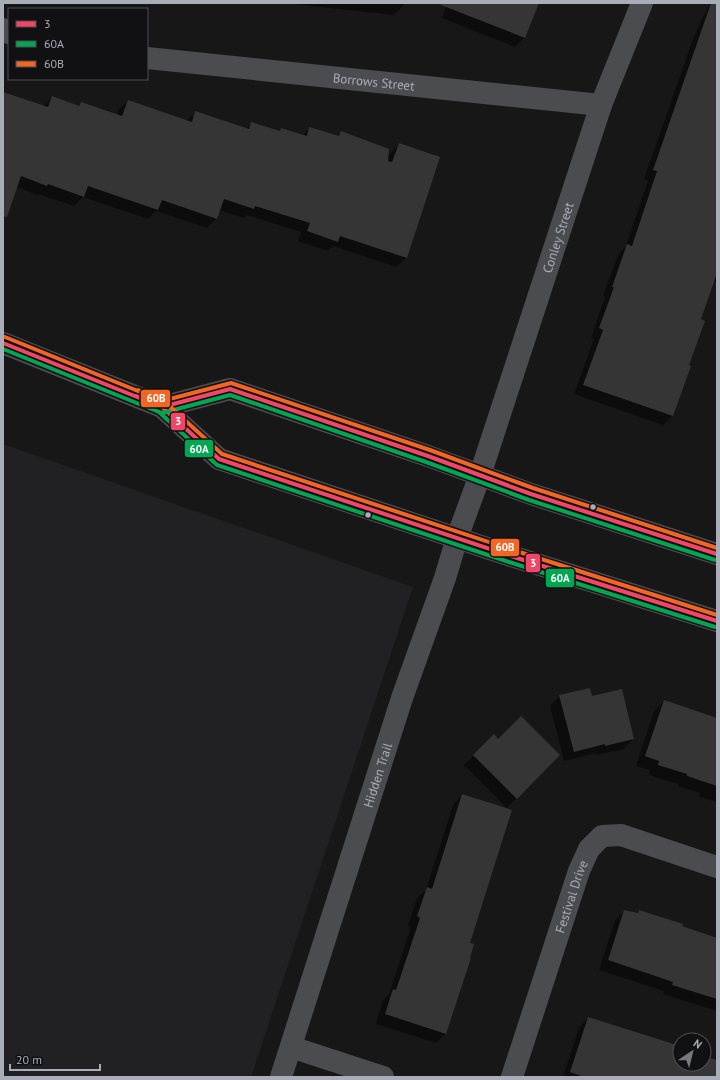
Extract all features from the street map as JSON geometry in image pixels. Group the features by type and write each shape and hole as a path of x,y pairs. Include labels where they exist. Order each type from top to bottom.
{"main road":[{"path":"3,343 162,407 219,459 457,538 717,621"},
{"path":"162,407 230,389 531,494 717,554"}],"street":[{"name":"Conley Street","path":"480,475 601,105 642,3"},
{"name":"Borrows Street","path":"148,58 601,105"},
{"name":"Hidden Trail","path":"281,1077 402,698 480,475"},
{"name":"Festival Drive","path":"512,1077 579,871 588,849 602,836 621,835 717,867"},
{"path":"291,1047 383,1077"}],"shaded area":[{"path":"3,444 413,587 251,1077 3,1077"}],"building":[{"path":"441,3 539,3 525,38 441,5"},
{"path":"711,3 717,3 717,273 701,319 705,321 673,416 583,385 603,330 599,328 614,287 612,287 627,244 632,246 657,171 653,170"},
{"path":"3,92 48,107 52,96 79,106 81,102 122,116 128,100 192,122 195,111 249,129 251,122 280,131 281,128 307,136 309,127 339,136 341,131 389,149 388,161 392,162 399,143 440,157 407,258 340,236 338,242 307,231 310,223 255,206 254,209 224,199 217,219 162,200 158,210 88,186 84,197 48,184 47,186 21,176 7,217 3,216"},
{"path":"590,688 592,696 622,689 634,739 605,746 605,744 574,752 559,695"},
{"path":"664,700 717,718 717,786 687,776 687,774 658,765 659,761 645,756"},
{"path":"521,716 560,755 517,799 473,755 494,734 498,739"},
{"path":"462,794 512,810 470,943 474,944 471,958 446,1034 385,1014 393,989 396,990 420,918 417,916 427,887 432,889"},
{"path":"624,910 638,913 639,910 683,924 682,926 717,938 717,999 672,985 673,982 608,960"},
{"path":"588,1017 672,1043 672,1072 712,1072 712,1058 717,1060 717,1077 584,1077 570,1072"}],"transit line":[{"name":"60B","path":"5,337 165,402 222,454 513,550 717,615"},
{"name":"3","path":"3,343 162,407 219,459 511,556 717,621"},
{"name":"60A","path":"3,349 159,412 217,465 509,562 715,627"},
{"name":"60B","path":"138,390 162,401 231,383 430,450 533,488 717,548"},
{"name":"3","path":"136,396 162,407 230,389 428,456 531,494 717,554"},
{"name":"60A","path":"134,402 162,413 230,395 426,462 529,500 715,560"}]}
